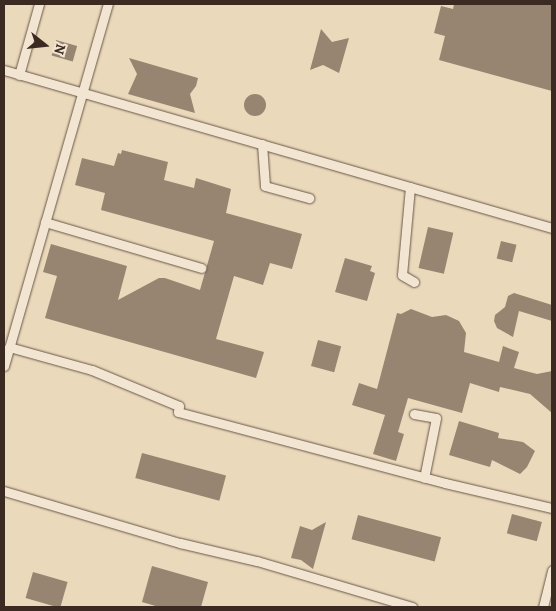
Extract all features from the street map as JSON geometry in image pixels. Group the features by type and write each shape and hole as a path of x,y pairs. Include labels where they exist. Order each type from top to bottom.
{"lane":[{"path":"19,75 39,4"},
{"path":"4,366 108,4"},
{"path":"4,70 552,228"},
{"path":"262,144 265,186 309,198"},
{"path":"410,187 402,275 414,282"},
{"path":"45,222 201,268"},
{"path":"9,347 92,370 179,406 178,412 424,478 552,508"},
{"path":"414,414 436,418 424,478"},
{"path":"4,491 180,543 257,561 412,607"},
{"path":"544,607 552,570"}],"building":[{"path":"454,4 552,4 552,91 439,60 445,36 434,33 441,6 453,9"},
{"path":"321,29 332,42 349,38 339,73 323,65 310,70"},
{"path":"56,40 77,46 73,61 52,55"},
{"path":"129,58 198,78 196,86 190,94 195,113 128,94 137,74"},
{"path":"255,94 263,97 266,105 263,113 255,116 247,113 244,105 247,97"},
{"path":"122,150 168,162 164,180 194,188 196,178 231,189 226,213 302,234 292,269 270,263 263,285 234,276 216,339 264,352 256,378 45,318 57,276 43,272 51,244 127,266 118,300 159,278 165,278 200,290 214,241 101,210 105,193 75,185 82,158 114,166 118,153 121,154"},
{"path":"428,227 453,233 444,274 419,268"},
{"path":"501,241 517,245 512,262 497,258"},
{"path":"345,258 372,266 370,271 375,273 367,301 335,292"},
{"path":"514,293 552,305 552,321 519,311 513,337 497,328 494,321 495,315 505,307 508,296"},
{"path":"411,309 432,317 446,315 459,321 466,333 464,352 499,362 503,346 519,352 514,368 537,374 552,371 552,413 530,394 500,387 499,392 470,383 462,413 408,398 398,432 404,434 396,461 373,454 385,415 352,405 359,383 377,389 397,313 401,314"},
{"path":"318,340 341,346 334,372 311,366"},
{"path":"459,421 499,433 498,438 523,442 535,451 527,467 520,474 492,460 490,467 449,455"},
{"path":"142,453 226,476 219,501 135,478"},
{"path":"512,514 542,522 537,541 507,533"},
{"path":"358,515 441,537 435,561 352,539"},
{"path":"326,522 313,569 301,560 291,558 300,526 312,530"},
{"path":"152,566 208,582 201,607 159,607 142,602"},
{"path":"33,572 68,582 60,607 26,598"}]}
